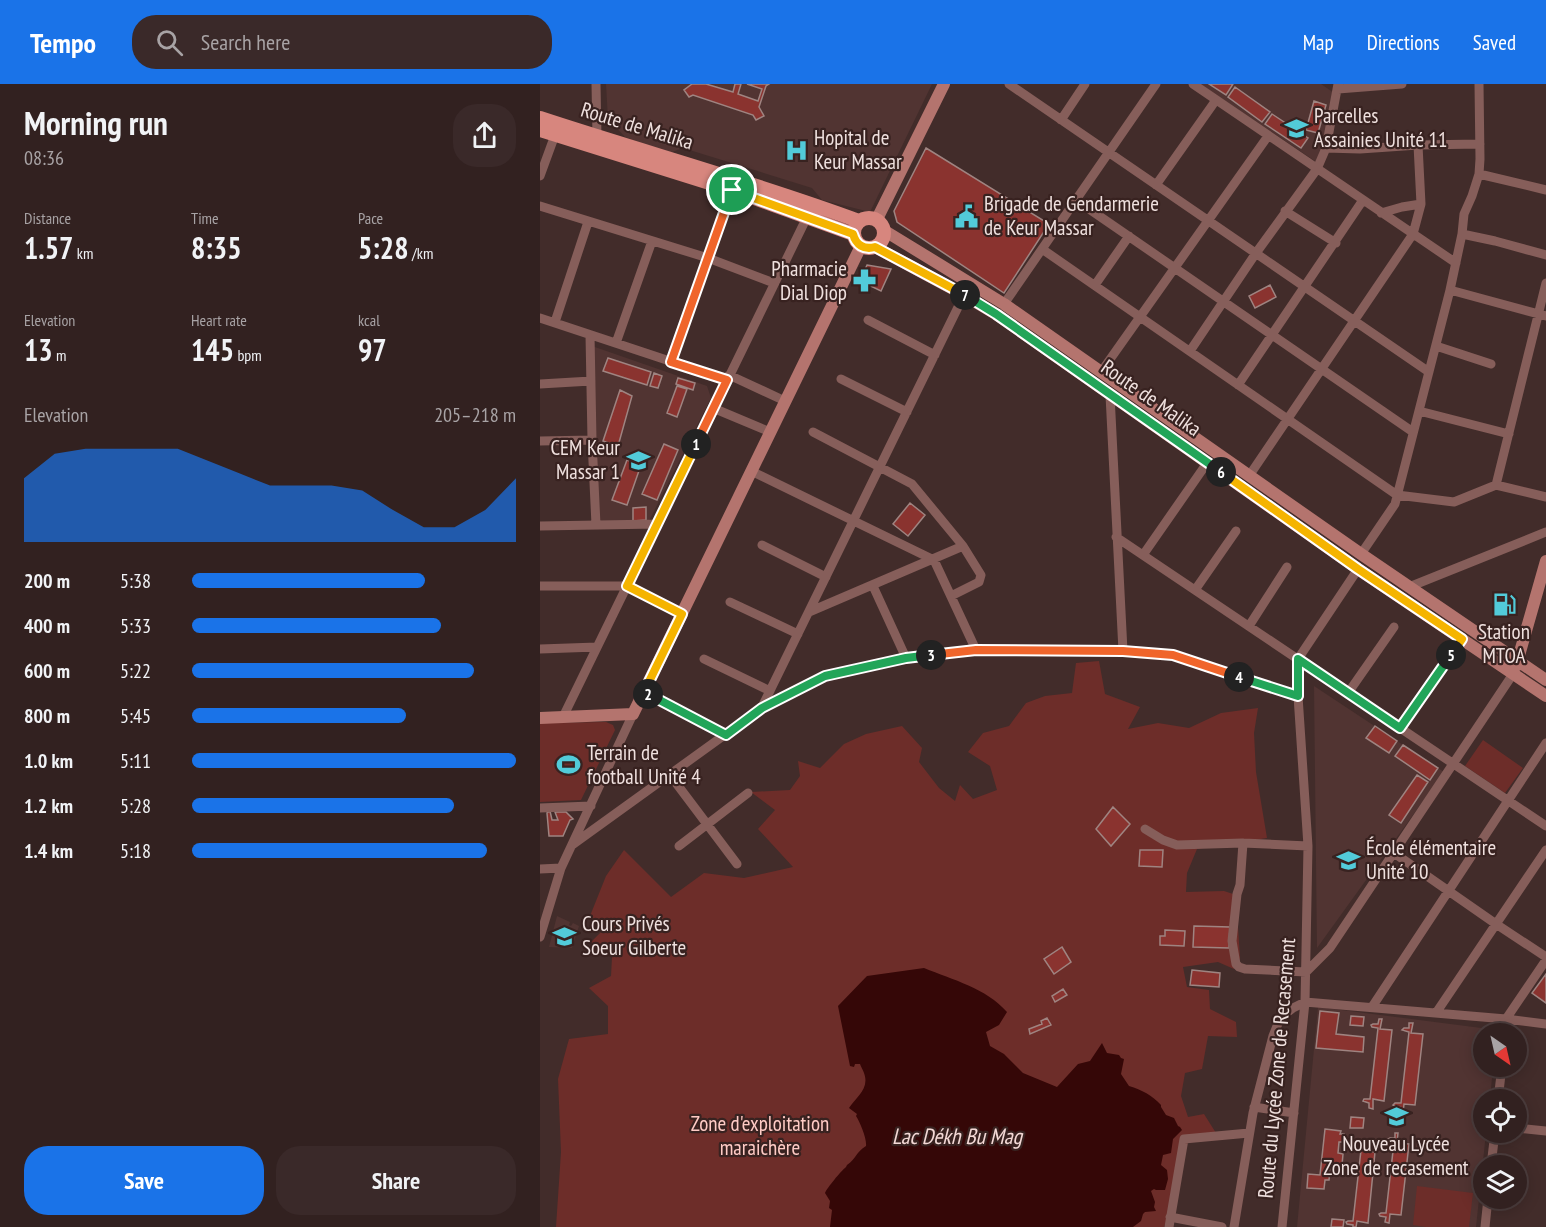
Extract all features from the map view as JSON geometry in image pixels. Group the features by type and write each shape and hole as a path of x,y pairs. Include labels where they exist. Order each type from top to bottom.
{"main road":[{"path":"862,237 882,241 881,225 944,84"},
{"name":"Route de Malika","path":"540,118 809,202 862,237 996,314 1358,569 1546,696"},
{"name":"Route de Malika","path":"540,130 732,190 862,237"},
{"path":"540,718 633,714 785,401 862,237 868,217 881,225"},
{"name":"Route de Malika","path":"881,225 1004,304 1360,554 1546,680"},
{"path":"1513,674 1546,561"}],"street":[{"path":"596,84 597,136"},
{"path":"1061,120 1085,84"},
{"path":"1004,304 1156,84"},
{"path":"1193,84 1456,263"},
{"path":"1190,351 1285,211 1317,169 1326,148 1338,86 1402,84"},
{"path":"1360,554 1395,504 1436,346 1456,263 1464,214 1479,174 1479,84"},
{"path":"1013,85 1429,372"},
{"path":"1156,185 1216,100"},
{"path":"540,176 555,135"},
{"path":"1101,372 1268,136"},
{"path":"1326,148 1360,149 1480,144"},
{"path":"1249,476 1413,234 1421,204 1418,145"},
{"path":"1479,174 1546,190"},
{"path":"671,362 732,190"},
{"path":"1076,200 1413,432"},
{"path":"1238,385 1363,200"},
{"path":"1382,213 1421,204"},
{"path":"540,206 708,258 774,283"},
{"path":"1285,211 1335,243"},
{"path":"563,717 807,217"},
{"path":"555,322 588,222"},
{"path":"1462,234 1546,255"},
{"path":"1095,285 1129,236"},
{"path":"616,343 652,240"},
{"path":"1042,249 1397,495 1454,502 1496,485 1546,497"},
{"path":"1496,485 1542,315 1546,283"},
{"path":"1450,290 1542,315"},
{"path":"762,708 964,295"},
{"path":"540,318 671,362 728,378 785,401"},
{"path":"868,320 935,355"},
{"path":"590,334 596,525"},
{"path":"1436,346 1491,364"},
{"path":"841,379 907,412"},
{"path":"540,384 591,381"},
{"path":"1110,395 1123,651"},
{"path":"713,408 770,432"},
{"path":"1419,411 1509,434"},
{"path":"813,432 903,478 919,490 963,546 982,577 979,582 951,596"},
{"path":"540,441 592,440"},
{"path":"1143,555 1207,463"},
{"path":"751,471 934,560 976,650"},
{"path":"540,526 657,524"},
{"path":"1195,590 1236,531"},
{"path":"1409,587 1546,532"},
{"path":"1116,537 1546,826"},
{"path":"762,545 826,577"},
{"path":"809,612 963,546"},
{"path":"1249,626 1287,567"},
{"path":"1298,659 1358,569"},
{"path":"540,586 627,586 682,614"},
{"path":"873,586 906,658"},
{"path":"730,602 798,634"},
{"path":"1348,693 1394,627"},
{"path":"1400,728 1462,639"},
{"path":"540,649 597,647"},
{"path":"572,845 762,708 825,676 906,658 976,650 1123,651 1173,655 1298,696"},
{"path":"704,659 770,691"},
{"name":"Route du Lycée Zone de Recasement","path":"1282,1227 1305,1002 1306,972 1308,846 1298,696 1298,659"},
{"path":"1243,843 1232,941 1236,964 1239,968 1245,969 1306,972 1330,948 1513,674"},
{"path":"644,692 726,735"},
{"path":"540,933 561,868 633,714"},
{"path":"1372,1007 1546,743"},
{"path":"670,775 737,864"},
{"path":"679,846 748,792"},
{"path":"540,808 591,806"},
{"path":"1146,829 1177,845 1243,843 1308,846"},
{"path":"1436,1013 1546,850"},
{"path":"1394,853 1546,958 1506,1019 1506,1023"},
{"path":"540,869 561,868"},
{"path":"1234,1227 1254,1107 1273,1036 1284,1014 1293,1008 1305,1002 1546,1024"},
{"path":"1254,1107 1294,1113"},
{"path":"1527,1129 1546,1131"},
{"path":"1222,1227 1169,1222 1184,1139 1249,1133"},
{"path":"1485,1227 1487,1209"}],"shaded area":[{"name":"Hopital de Keur Massar","path":"606,84 932,84 870,212 822,200 812,188 683,148 669,153 625,137 608,119"},
{"name":"Parcelles Assainies Unité 11","path":"1200,84 1321,84 1334,93 1318,163"},
{"name":"CEM Keur Massar 1","path":"592,346 707,386 711,398 649,521 599,522"},
{"name":"École élémentaire Unité 10","path":"1314,686 1444,772 1317,948"},
{"name":"Cours Privés Soeur Gilberte","path":"557,916 570,922 571,926 573,923 579,926 572,948 549,947"},
{"name":"Nouveau Lycée Zone de recasement","path":"1318,1007 1473,1027 1473,1077 1492,1077 1491,1089 1473,1089 1473,1143 1485,1143 1484,1155 1473,1155 1473,1209 1478,1209 1476,1227 1297,1227"}],"green space":[{"name":"Zone d'exploitation maraichère","path":"1099,661 1105,694 1140,707 1128,729 1158,723 1189,728 1221,713 1258,708 1254,733 1256,772 1267,838 1197,849 1187,873 1186,892 1224,891 1236,895 1240,958 1234,969 1218,962 1183,967 1187,987 1209,990 1210,1009 1236,1022 1237,1037 1208,1036 1202,1069 1185,1073 1181,1096 1188,1117 1204,1114 1216,1133 1191,1135 1182,1157 1164,1227 556,1227 561,1152 558,1079 569,1039 608,1034 608,1006 589,988 611,976 612,957 596,950 591,942 603,930 590,916 606,876 624,850 671,897 704,873 744,878 793,867 758,829 775,810 751,792 790,790 800,776 798,761 820,768 844,744 866,734 902,726 922,748 919,762 939,788 955,801 960,785 973,799 997,790 990,766 968,752 983,733 1009,726 1026,703 1045,696 1072,693 1076,663"},
{"name":"Terrain de football Unité 4","path":"606,722 613,725 615,730 581,800 540,802 540,723"},
{"path":"1483,740 1523,768 1505,793 1465,766"},
{"path":"1417,1186 1473,1193 1469,1227 1413,1225"}],"water":[{"name":"Lac Dékh Bu Mag","path":"924,968 979,991 1007,1012 999,1025 986,1032 990,1046 1004,1054 1023,1073 1057,1087 1078,1064 1090,1061 1102,1043 1107,1053 1119,1055 1124,1059 1121,1074 1129,1086 1154,1098 1166,1115 1174,1118 1182,1130 1173,1139 1171,1153 1163,1155 1161,1165 1167,1170 1168,1179 1165,1190 1151,1191 1156,1211 1145,1212 1141,1221 1133,1227 830,1227 832,1210 829,1208 830,1201 825,1193 847,1165 866,1146 857,1114 849,1108 864,1088 864,1073 860,1064 850,1066 838,1006 867,976"}],"building":[{"path":"692,84 706,84 733,92 735,84 741,84 738,94 758,101 762,89 747,84 769,84 766,86 759,107 764,116 756,120 753,115 693,95 689,97 684,90"},
{"path":"1209,84 1233,84 1226,95"},
{"path":"1235,87 1270,112 1262,122 1228,97"},
{"path":"1314,101 1326,105 1318,133 1306,130"},
{"path":"1272,114 1308,138 1301,148 1265,124"},
{"name":"Brigade de Gendarmerie de Keur Massar","path":"926,148 1049,224 1004,293 897,222 894,211"},
{"path":"867,265 891,269 881,291 860,281"},
{"path":"1270,285 1276,297 1255,308 1249,296"},
{"path":"608,358 651,372 647,385 603,371"},
{"path":"654,373 662,376 658,388 650,386"},
{"path":"678,378 695,383 693,390 676,384"},
{"path":"677,386 687,389 677,417 667,413"},
{"path":"620,390 632,396 618,446 603,441"},
{"path":"664,444 678,450 657,500 642,494"},
{"path":"627,460 641,465 627,505 612,500"},
{"path":"910,503 925,515 908,536 893,524"},
{"path":"646,507 646,520 633,521 633,508"},
{"path":"1375,726 1397,741 1389,753 1366,738"},
{"path":"1403,745 1438,768 1430,780 1395,756"},
{"path":"1417,775 1428,782 1401,823 1389,815"},
{"path":"1113,807 1130,824 1111,846 1096,829"},
{"path":"550,811 552,820 558,820 555,812 566,812 573,819 570,820 563,836 549,836 547,813"},
{"path":"1140,850 1163,850 1162,867 1139,866"},
{"path":"1194,926 1230,927 1229,948 1193,947"},
{"path":"1165,930 1185,931 1184,946 1160,945 1160,936 1165,936"},
{"path":"1062,947 1071,962 1054,974 1044,959"},
{"path":"1192,970 1220,973 1219,987 1190,985"},
{"path":"1546,974 1546,1003 1532,993"},
{"path":"1063,989 1067,995 1055,1002 1052,996"},
{"path":"1320,1011 1339,1013 1336,1034 1364,1037 1363,1052 1316,1048"},
{"path":"1351,1016 1364,1017 1363,1026 1350,1025"},
{"path":"1047,1018 1051,1025 1030,1034 1029,1029 1042,1024 1041,1021"},
{"path":"1379,1019 1382,1019 1380,1029 1392,1030 1384,1101 1373,1099 1373,1109 1369,1108 1369,1103 1363,1101 1370,1099 1378,1028 1371,1025 1378,1024"},
{"path":"1409,1023 1413,1023 1411,1033 1423,1034 1415,1105 1404,1104 1403,1113 1399,1112 1400,1107 1393,1105 1401,1103 1409,1032 1402,1030 1409,1028"},
{"path":"1351,1117 1364,1118 1363,1128 1350,1128"},
{"path":"1325,1129 1341,1131 1340,1134 1344,1134 1343,1142 1339,1142 1338,1153 1343,1154 1342,1165 1337,1164 1337,1169 1330,1169 1329,1180 1325,1180 1324,1189 1307,1188 1308,1174 1320,1175"},
{"path":"1395,1133 1398,1133 1397,1143 1409,1144 1401,1215 1390,1214 1389,1223 1385,1222 1386,1217 1379,1214 1386,1213 1394,1142 1388,1139 1395,1138"},
{"path":"1362,1141 1365,1141 1364,1151 1375,1152 1368,1223 1357,1221 1356,1227 1353,1227 1346,1222 1353,1221 1361,1150 1355,1147 1361,1146"},
{"path":"1332,1219 1344,1220 1343,1227 1331,1227"}],"place":[{"name":"Parcelles Assainies Unité 11","path":"1296,128"},
{"name":"Hopital de Keur Massar","path":"796,150"},
{"name":"Brigade de Gendarmerie de Keur Massar","path":"966,216"},
{"name":"Pharmacie Dial Diop","path":"865,281"},
{"name":"CEM Keur Massar 1","path":"638,460"},
{"name":"Station MTOA","path":"1504,604"},
{"name":"Terrain de football Unité 4","path":"569,765"},
{"name":"École élémentaire Unité 10","path":"1348,860"},
{"name":"Cours Privés Soeur Gilberte","path":"564,936"},
{"name":"Nouveau Lycée Zone de recasement","path":"1396,1116"}],"route":[{"path":"732,190 853,234 861,246 875,247 996,314 1358,569 1462,639 1400,728 1298,659 1298,696 1173,655 1123,651 976,650 906,658 825,676 762,708 726,735 644,692 682,614 627,586 727,380 671,362 732,190"}]}
